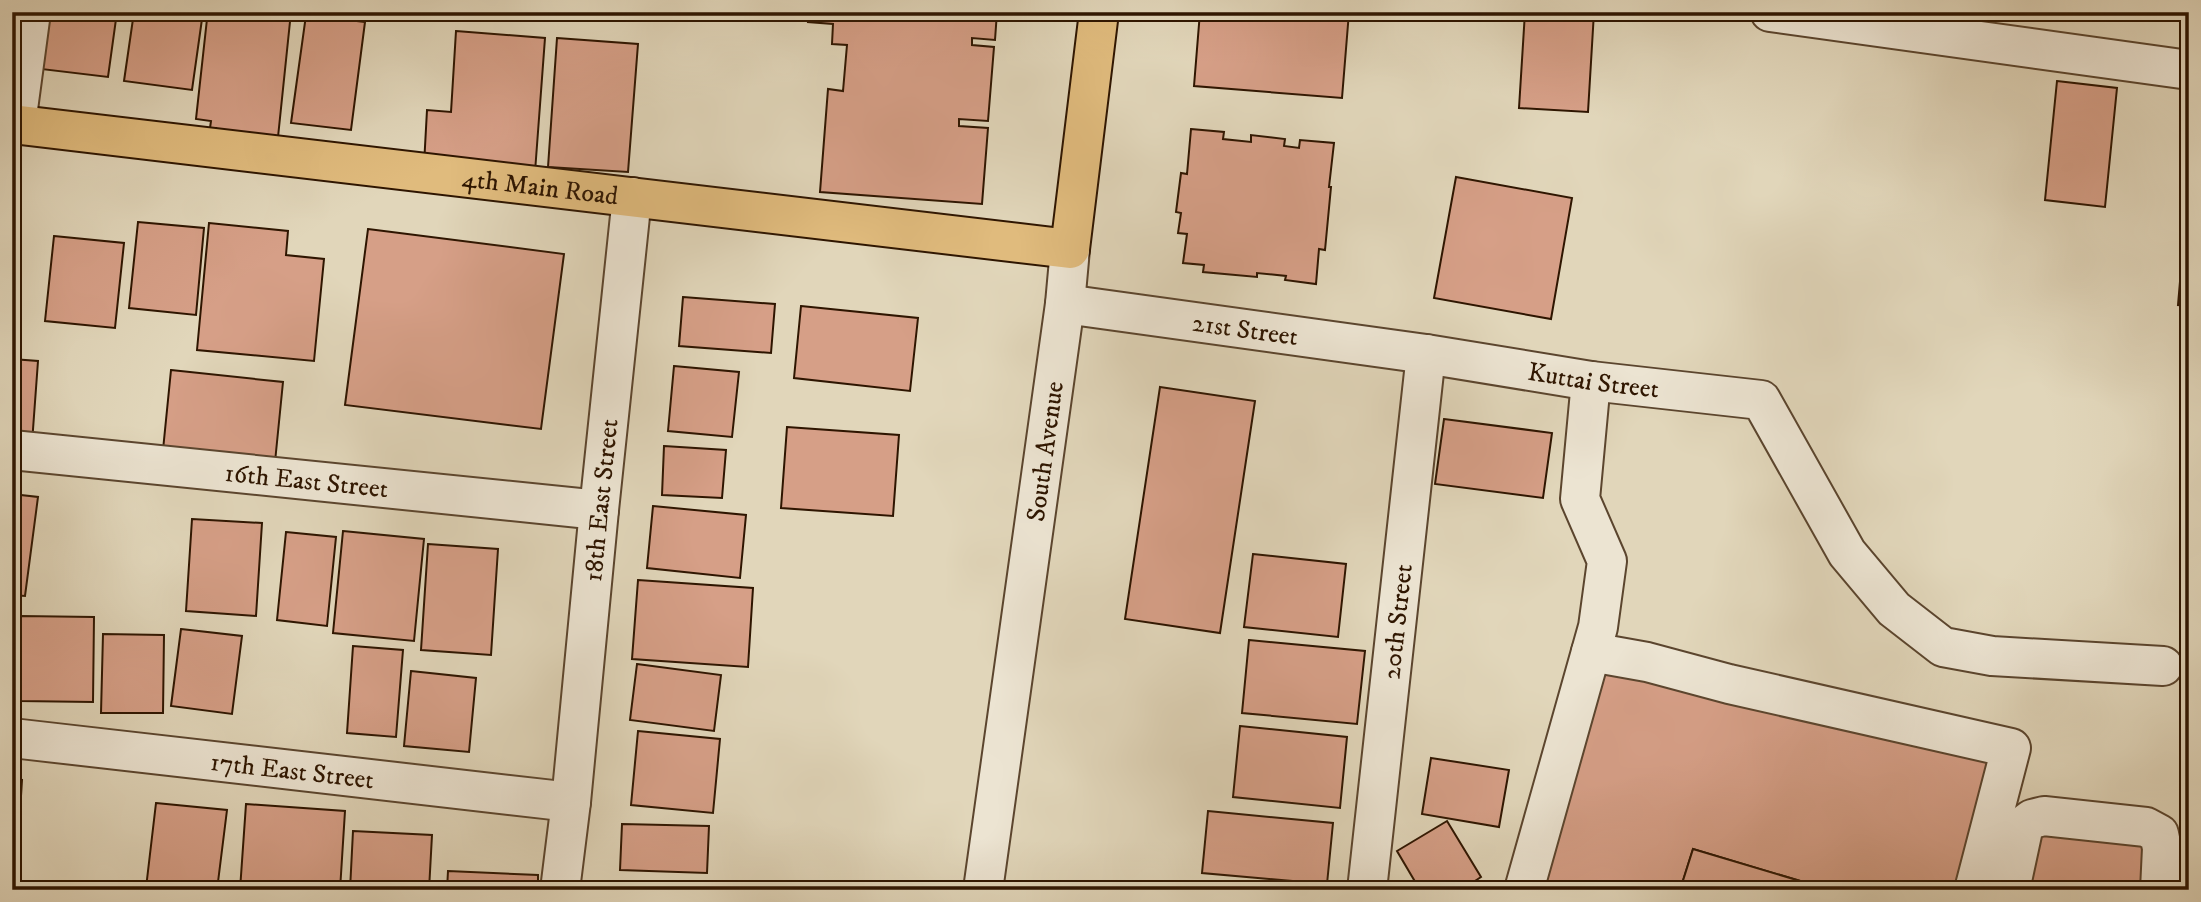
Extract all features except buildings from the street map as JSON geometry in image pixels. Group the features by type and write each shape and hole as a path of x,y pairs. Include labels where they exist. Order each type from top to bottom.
{"main road":[{"name":"South Avenue","path":"1070,249 1099,12"},
{"name":"4th Main Road","path":"14,124 1070,249"}],"street":[{"path":"14,124 31,12"},
{"path":"1770,12 2189,69"},
{"name":"18th East Street","path":"560,890 632,197"},
{"name":"South Avenue","path":"983,890 1065,304 1070,249"},
{"name":"21st Street","path":"1065,304 1426,354"},
{"name":"Kuttai Street","path":"1426,354 1591,381 1761,400 1847,553 1894,609 1944,647 1992,656 2163,666"},
{"name":"20th Street","path":"1367,890 1426,354"},
{"path":"1524,890 1598,627 1607,561 1580,499 1591,381"},
{"name":"16th East Street","path":"12,450 599,510"},
{"path":"1591,652 1647,662 1729,684 2011,748 1974,890"},
{"name":"17th East Street","path":"12,738 571,802"},
{"path":"2010,890 2024,825 2032,819 2044,816 2146,827 2159,834 2162,848 2160,890"}]}
